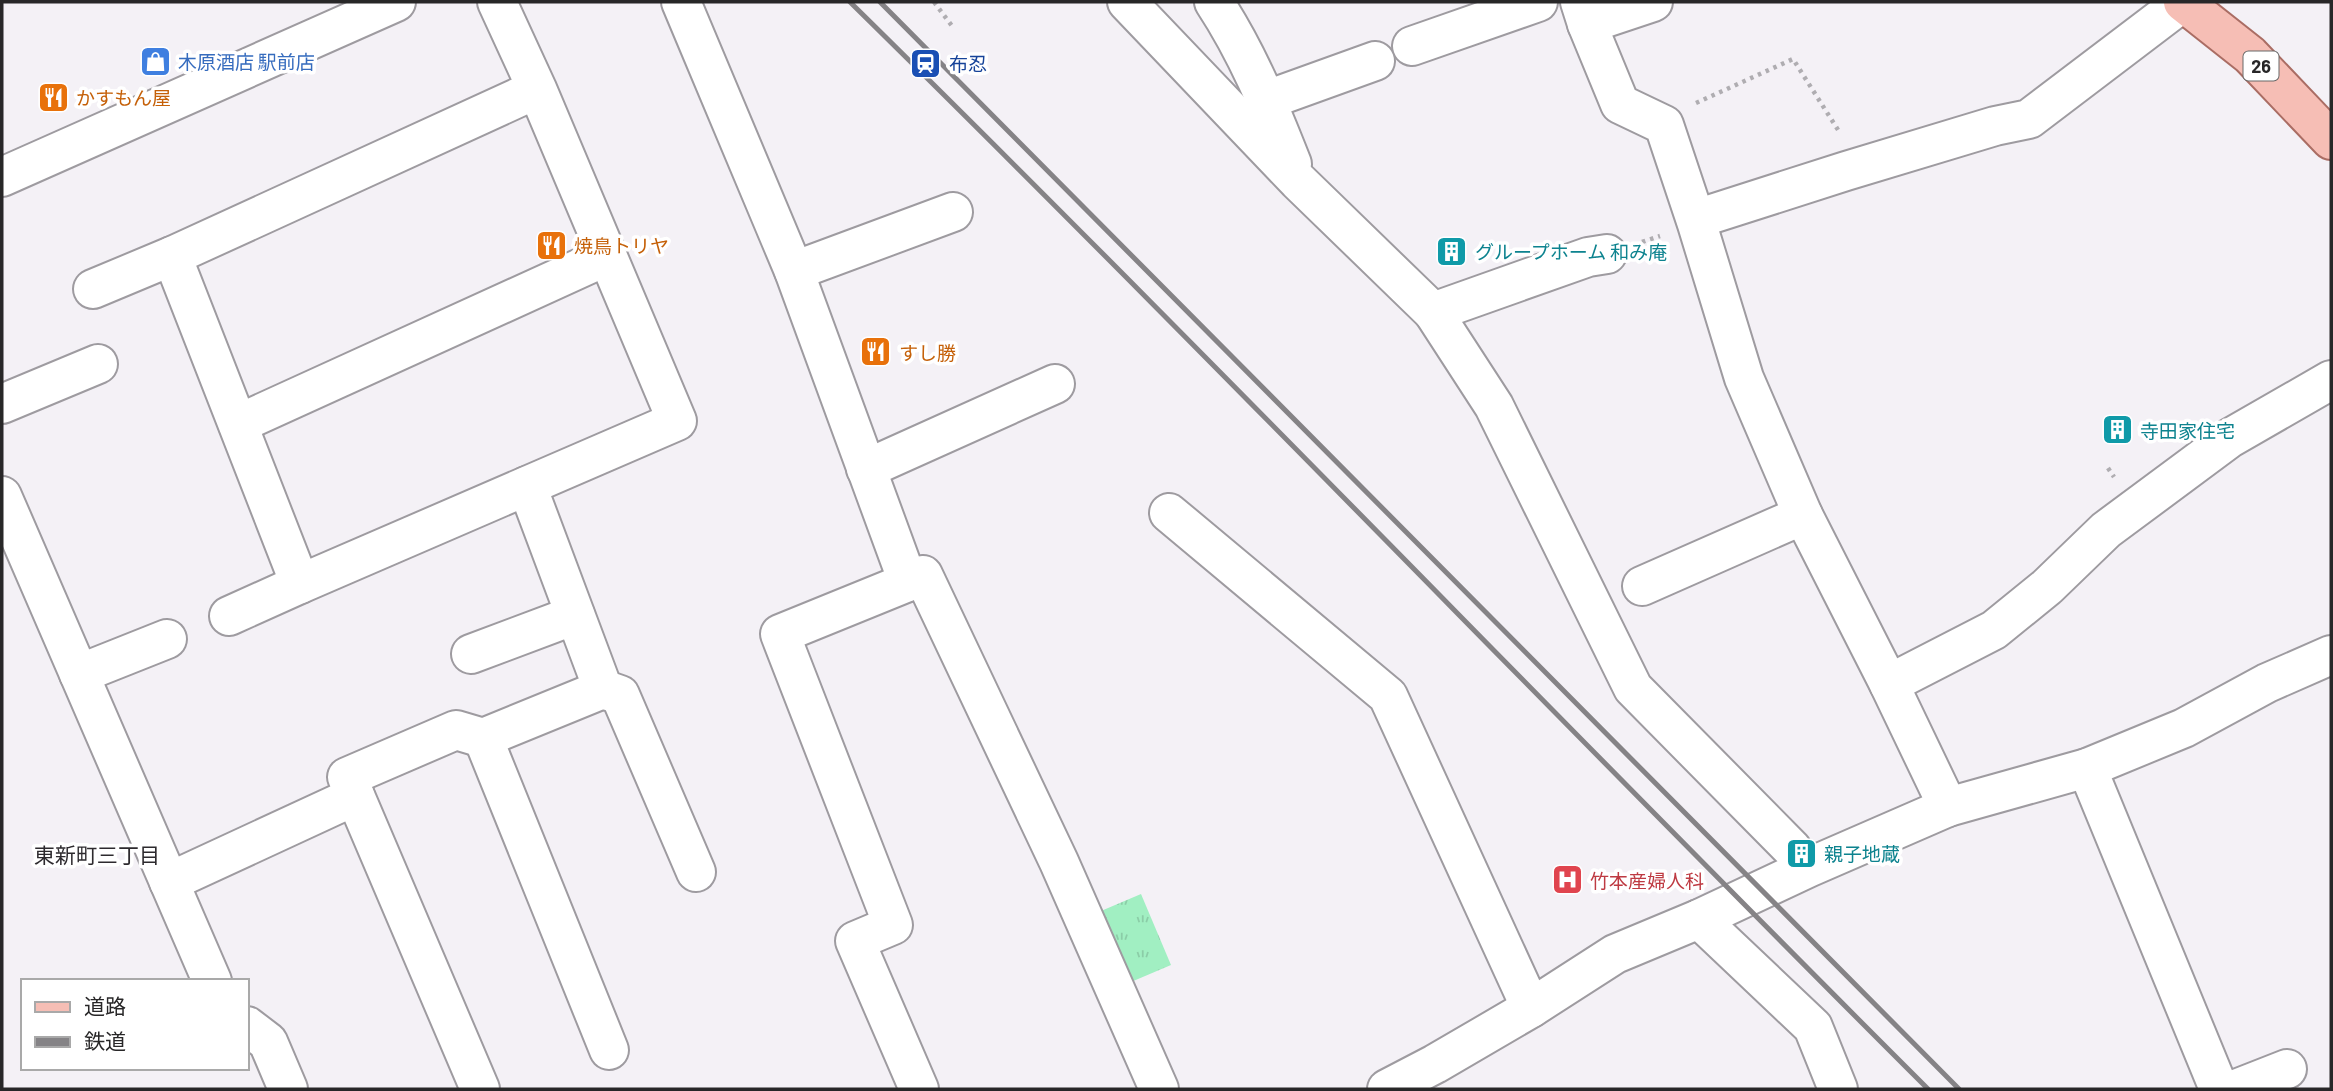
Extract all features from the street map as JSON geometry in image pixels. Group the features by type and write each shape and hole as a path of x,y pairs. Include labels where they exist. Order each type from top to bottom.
{"main road":[{"name":"26","path":"2183,2 2250,55 2331,140"}],"street":[{"path":"229,616 677,421 537,89 497,2"},
{"path":"681,2 794,271 908,582"},
{"path":"1127,2 1298,181 1433,312 1494,406 1633,688 1799,858"},
{"path":"1214,2 1232,29 1267,100 1298,181"},
{"path":"1412,46 1538,2"},
{"path":"1653,2 1583,13 1620,104 1664,125 1697,221 1744,378 1803,515 1948,807"},
{"path":"1697,221 1861,167 1995,126 2029,119 2183,2"},
{"path":"2,177 384,4"},
{"path":"1267,100 1375,61"},
{"path":"93,289 172,256 537,89"},
{"path":"794,271 953,212"},
{"path":"1433,312 1587,257 1607,254"},
{"path":"172,256 300,584"},
{"path":"238,424 607,256"},
{"path":"2,404 98,365"},
{"path":"1889,684 1994,630 2047,587 2106,530 2230,438 2331,380"},
{"path":"866,468 1055,384"},
{"path":"527,486 603,689"},
{"path":"2,496 211,979"},
{"path":"1169,513 1388,696 1531,1009"},
{"path":"1642,586 1803,515"},
{"path":"919,1089 855,942 893,925 780,634 923,575 1059,862 1158,1089"},
{"path":"471,654 575,615"},
{"path":"79,674 167,639"},
{"path":"1387,1089 1531,1009 1615,954 1699,919 1799,858 1948,807 2087,768 2184,728 2267,683 2331,655"},
{"path":"480,1089 347,778 456,730 483,738 603,689 620,695 696,872"},
{"path":"483,738 609,1050"},
{"path":"2087,768 2219,1089"},
{"path":"169,883 355,796"},
{"path":"1699,919 1813,1027 1838,1089"},
{"path":"248,1027 268,1042 288,1089"},
{"path":"2236,1089 2287,1069"}],"path":[{"path":"934,2 952,26"},
{"path":"1664,125 1676,111 1793,59 1861,167"},
{"path":"1607,254 1697,221"}],"green space":[{"path":"1141,894 1171,965 1131,982 1101,911"}],"railway":[{"path":"850,2 1121,272 1928,1089"},
{"path":"880,2 1959,1089"}],"place":[{"name":"木原酒店 駅前店","path":"155,61"},
{"name":"布忍","path":"926,63"},
{"name":"かすもん屋","path":"53,97"},
{"name":"焼鳥トリヤ","path":"551,245"},
{"name":"グループホーム 和み庵","path":"1452,251"},
{"name":"すし勝","path":"876,352"},
{"name":"寺田家住宅","path":"2117,430"},
{"name":"親子地蔵","path":"1801,853"},
{"name":"竹本産婦人科","path":"1567,880"}],"district":[{"name":"東新町三丁目","path":"97,854"}]}
